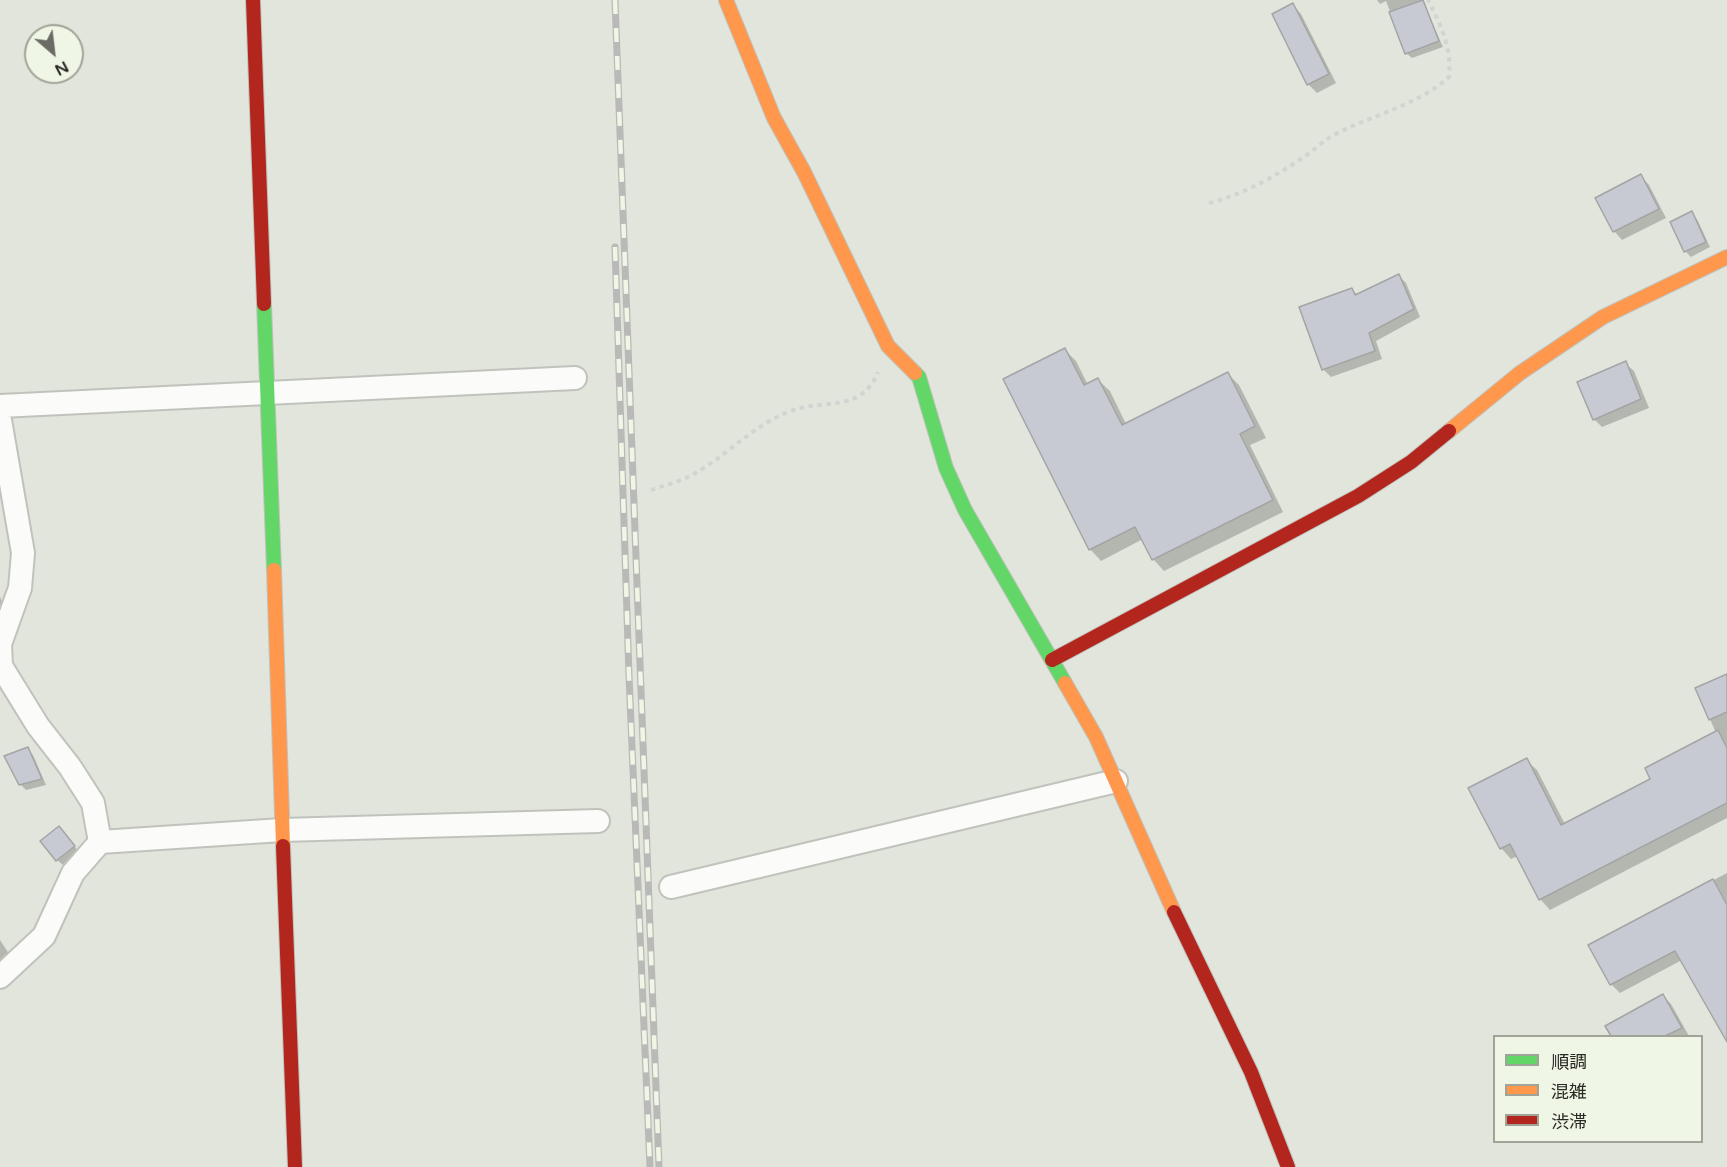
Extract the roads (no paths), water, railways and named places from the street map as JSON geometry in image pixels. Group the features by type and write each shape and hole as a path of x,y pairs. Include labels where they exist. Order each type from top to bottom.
{"street":[{"path":"253,0 295,1167"},
{"path":"726,0 774,118 804,172 888,346 919,377 946,468 965,510 1096,737 1189,947 1251,1072 1288,1167"},
{"path":"1052,660 1358,496 1411,462 1520,373 1603,317 1727,257"},
{"path":"0,406 575,378"},
{"path":"0,420 6,507 23,553 20,588 0,644 1,666 38,726 70,767 93,803 100,842"},
{"path":"671,887 1116,782"},
{"path":"0,977 44,936 73,873 100,842 282,830 598,820"}],"railway":[{"path":"615,0 659,1167"},
{"path":"615,247 629,676 650,1167"}]}
